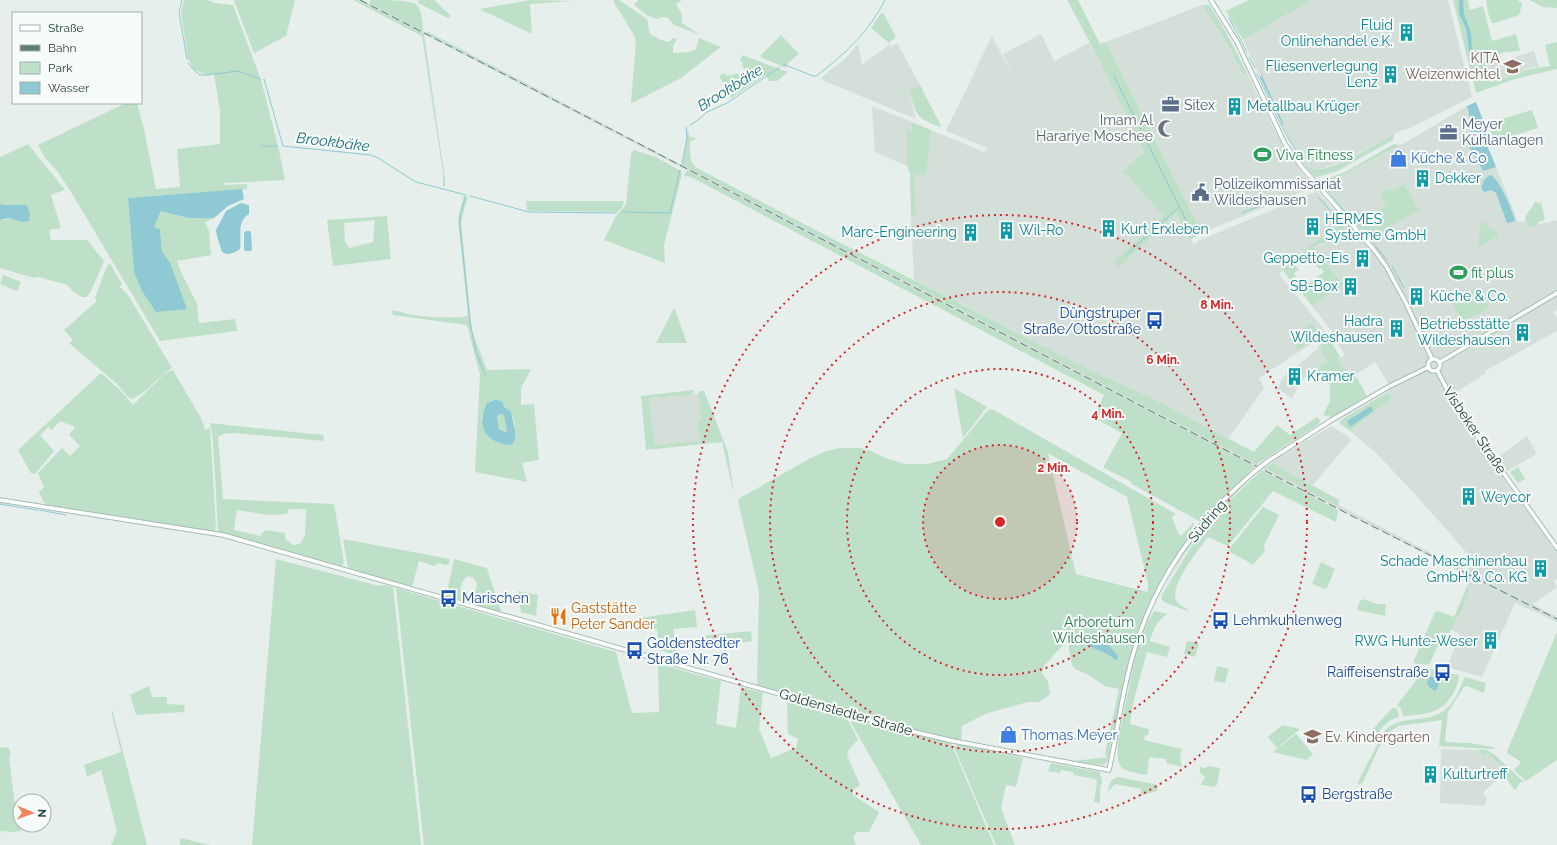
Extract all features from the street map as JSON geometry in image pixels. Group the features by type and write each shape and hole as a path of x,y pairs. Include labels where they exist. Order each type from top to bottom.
{"main road":[{"path":"1212,0 1237,42 1285,144 1300,166 1384,263 1406,303 1432,359"},
{"path":"1440,362 1557,293"},
{"path":"1432,359 1436,359 1440,362"},
{"path":"1432,359 1429,362 1429,367 1431,370 1437,370 1440,367 1440,362"},
{"name":"Südring","path":"1110,770 1128,675 1140,633 1150,608 1174,563 1202,525 1228,496 1255,471 1285,448 1390,386 1429,367"},
{"name":"Visbeker Straße","path":"1437,370 1452,399 1467,422 1557,548"},
{"name":"Goldenstedter Straße","path":"0,500 215,533 902,729 953,741 1110,770"}],"shaded area":[{"path":"358,0 363,0 1468,572 1467,553 1415,494 1375,452 1350,431 1392,398 1388,392 1389,384 1375,362 1355,375 1357,378 1352,380 1338,359 1345,355 1331,330 1312,306 1344,283 1312,246 1279,274 1322,327 1324,331 1323,336 1259,378 1264,388 1228,439 1166,405 1095,372 914,280 911,216 916,215 915,174 926,174 931,130 984,152 988,148 946,131 992,36 1016,81 1003,54 1041,34 1054,61 1089,43 1096,54 1144,151 1122,172 1127,175 1163,216 1115,262 1119,266 1176,213 1194,245 1198,241 1317,191 1344,221 1316,241 1319,246 1349,225 1365,244 1370,237 1418,210 1403,184 1392,191 1390,188 1380,194 1387,206 1356,222 1328,189 1328,183 1406,142 1467,106 1471,123 1469,147 1483,171 1496,167 1518,222 1525,221 1529,227 1557,220 1557,310 1553,312 1557,318 1557,331 1485,371 1486,373 1446,399 1557,553 1557,579 1554,581 1557,587 1533,604 1557,617 1557,622 1515,603 1482,677 1447,667 1460,634 1451,630 1456,619 1461,613 1469,592 1468,576"},
{"path":"1312,0 1448,0 1472,97 1408,129 1400,131 1346,160 1324,168 1317,169 1309,167 1290,141 1243,40"},
{"path":"1202,5 1228,45 1243,75 1247,73 1283,147 1308,180 1308,184 1304,190 1299,193 1202,233 1106,42"},
{"path":"897,43 920,85 909,92 916,119 822,80 822,77 845,59 858,44 862,65 890,44 891,47"},
{"name":"KITA Weizenwichtel","path":"1534,51 1539,68 1534,67 1525,69 1520,73 1491,82 1485,60 1499,55 1502,64 1509,62 1512,58"},
{"path":"872,106 912,122 912,131 907,131 907,166 875,152"},
{"path":"1319,348 1327,360 1300,382 1292,398 1278,389 1282,378"},
{"path":"698,394 701,419 697,420 700,441 655,445 649,398"},
{"path":"1331,426 1349,437 1351,440 1313,485 1272,463 1275,460"},
{"path":"1527,436 1537,454 1507,471 1501,462 1500,456"},
{"path":"1441,749 1477,750 1484,756 1487,753 1497,764 1499,763 1506,770 1483,793 1487,798 1485,806 1440,803"}],"green space":[{"path":"184,0 207,0 215,3 233,5 261,80 285,180 224,183 225,185 247,184 247,189 128,198 134,272 170,263 162,251 160,229 154,227 161,211 188,218 214,218 205,222 209,231 211,255 177,261 197,304 199,323 235,319 237,331 160,341 71,192 57,171 45,158 38,145 124,104 137,104 156,189 180,187 177,149 220,144 220,111 214,74 206,75 193,69 188,59 181,13"},
{"path":"234,0 295,0 286,36 254,53"},
{"path":"353,0 358,0 424,34 445,187 443,186 443,173 422,36"},
{"path":"371,0 401,1 416,4 421,13 423,32 369,3"},
{"path":"419,0 434,0 451,16 448,18 418,3"},
{"path":"530,0 573,1 530,4 532,34 479,9"},
{"path":"614,0 619,0 647,19 650,34 661,40 669,42 673,38 677,39 673,46 673,53 689,52 696,49 699,38 721,47 681,78 632,103 636,43 634,35 614,3"},
{"path":"638,0 682,0 676,4 682,15 682,23 700,35 674,25 667,17 656,19 648,16 634,5"},
{"path":"1067,0 1078,0 1100,44 1106,42 1202,233 1190,240 1176,213 1119,267 1114,262 1163,216 1127,175 1122,172 1144,151 1096,54"},
{"path":"1249,0 1312,0 1243,40 1226,11"},
{"path":"1453,0 1468,0 1470,10 1483,6 1492,41 1516,34 1520,51 1505,52 1485,58 1491,82 1525,70 1550,66 1545,45 1557,42 1557,69 1515,79 1476,93"},
{"path":"1486,0 1518,0 1522,4 1519,15 1492,23 1488,13"},
{"path":"1529,0 1557,0 1557,8 1543,7"},
{"path":"1202,5 1209,5 1234,47 1247,73 1243,75 1228,45"},
{"path":"881,13 884,14 896,37 889,43 871,28"},
{"path":"426,31 629,137 426,33"},
{"path":"781,35 799,54 787,64 786,68 760,56"},
{"path":"742,55 788,72 777,81 769,81 766,75 731,98 719,76 724,73 728,76 743,72 743,62 740,61"},
{"path":"920,85 941,126 939,127 921,118 916,111 909,91"},
{"path":"1532,110 1538,128 1495,141 1489,127 1491,122"},
{"path":"912,122 931,130 926,175 915,174 916,215 911,216 910,174 907,166 907,131 912,131"},
{"path":"687,128 690,137 697,138 690,142 690,156 694,166 697,168 823,234 1095,372 1166,405 1254,452 1277,425 1290,435 1317,417 1320,420 1319,424 1257,464 682,165 687,138"},
{"path":"1394,134 1393,140 1337,171 1317,177 1309,167 1318,169 1335,165"},
{"path":"28,144 65,190 51,195 61,228 49,230 51,240 87,240 104,261 87,297 82,297 67,285 39,277 34,278 0,268 0,220 6,220 27,205 0,204 0,157"},
{"path":"1394,144 1400,145 1328,183 1328,189 1323,183 1327,179 1347,171"},
{"path":"634,150 656,157 681,171 682,174 664,245 665,263 604,240 616,216 626,204 631,153"},
{"path":"687,170 1255,466 1202,522 1199,521 1132,484 1130,481 1104,468 1122,433 1094,418 1104,395 691,177 685,177 684,176"},
{"path":"1404,184 1419,210 1370,237 1356,222 1386,206 1380,194 1390,188 1392,191"},
{"path":"464,196 468,196 461,221 472,331 487,370 531,369 521,388 521,405 534,404 539,460 522,463 527,482 475,472 480,375 467,325 393,315 392,311 429,317 468,316 458,219","holes":["496,399 503,402 505,408 514,419 514,442 481,418 491,400"]},
{"path":"526,201 624,201 618,212 531,211 527,210"},
{"path":"1536,201 1539,204 1541,201 1545,220 1538,222 1539,225 1529,227 1526,223 1525,217"},
{"path":"387,216 391,259 333,266 327,220","holes":["375,220 373,242 349,248 345,242 344,223"]},
{"path":"1345,220 1349,225 1327,241 1312,246 1344,284 1312,306 1295,284 1304,277 1309,283 1324,272 1321,268 1319,269 1313,262 1311,264 1304,255 1294,264 1299,270 1294,273 1296,276 1290,280 1283,270 1316,241"},
{"path":"1481,221 1500,235 1478,248"},
{"path":"110,263 122,284 120,287 128,295 172,368 162,375 143,393 132,399 128,397 117,384 69,343 73,340 64,330 97,301 95,298 107,266"},
{"path":"3,275 21,282 17,291 0,284"},
{"path":"1479,287 1489,308 1462,322 1452,301"},
{"path":"674,308 687,343 656,343"},
{"path":"1312,323 1320,334 1298,350 1290,339"},
{"path":"1330,340 1340,357 1338,359 1352,380 1357,378 1367,396 1331,417 1323,415 1330,401 1330,385 1310,374 1327,360 1318,346"},
{"path":"173,370 201,418 205,430 210,428 216,527 214,532 45,505 39,492 44,487 38,473 62,448 70,456 80,446 69,435 75,427 60,421 52,430 48,427 40,435 54,451 35,474 31,473 18,450 101,373 121,391 133,405 164,374"},
{"path":"954,388 987,407 963,438"},
{"path":"694,390 692,395 649,398 655,445 700,441 697,420 701,419 698,394 700,391 704,391 728,452 734,495 722,442 646,450 641,396"},
{"path":"1388,392 1392,398 1350,431 1340,424 1342,419","holes":["1371,406 1350,427 1347,421"]},
{"name":"Arboretum Wildeshausen","path":"992,409 1176,514 1172,517 1178,533 1181,536 1193,523 1197,526 1158,588 1141,624 1127,668 1115,729 1113,730 1108,761 1103,765 1062,760 1061,759 1074,761 1108,757 1105,754 1119,689 1105,686 1089,675 1075,669 1072,665 1068,643 1065,643 1043,667 1042,674 1048,681 1050,694 1039,702 1028,702 985,714 962,726 961,740 903,728 757,685 759,591 738,501 740,498 809,459 824,452 839,448 860,448 905,464 927,464 947,459 988,410","holes":["1048,453 1127,497 1148,584 1148,592 1076,574"]},
{"path":"503,414 504,416 507,431 505,432 499,429 497,416"},
{"path":"210,423 323,435 324,441 234,433 223,434 218,437 223,499 334,504 344,562 342,567 218,532 213,440","holes":["289,509 306,509 305,535 300,544 293,545 285,539 285,533 265,530 260,536 234,530 237,510 269,515 287,514"]},
{"path":"1272,463 1339,500 1338,506 1265,468"},
{"path":"1518,467 1525,479 1518,483 1510,472"},
{"path":"1262,470 1338,510 1336,522 1273,491 1228,546 1208,537 1186,567 1175,594 1176,600 1188,610 1187,611 1164,602 1161,598 1162,595 1193,544 1231,499"},
{"path":"1254,475 1205,526 1204,525 1221,505"},
{"path":"1263,507 1279,515 1264,545 1265,551 1253,565 1230,552 1230,548"},
{"path":"1203,526 1205,527 1183,556 1160,596 1184,552"},
{"path":"343,539 450,559 449,564 445,565 438,563 434,566 419,561 412,587 348,569"},
{"path":"276,559 379,586 383,585 393,587 421,845 252,845"},
{"path":"454,559 487,568 501,611 499,612 446,597","holes":["468,576 474,578 477,584 474,599 463,599 461,589 465,578"]},
{"path":"1321,562 1335,569 1327,588 1325,589 1312,584"},
{"path":"1468,584 1469,592 1461,613 1446,637 1440,641 1429,665 1413,663 1435,612 1439,611 1454,617"},
{"path":"396,588 616,652 632,713 659,712 658,664 721,681 716,724 736,728 741,687 763,693 759,729 771,758 796,748 798,739 788,734 787,700 846,716 858,740 849,749 847,755 860,785 853,790 853,795 879,812 869,832 857,832 853,837 856,845 424,845"},
{"path":"518,591 538,595 536,616 521,612"},
{"path":"1363,599 1377,604 1386,604 1385,616 1357,610 1360,601"},
{"path":"695,610 697,627 673,629 677,655 659,650 657,629 641,631 639,618"},
{"path":"1154,611 1167,614 1156,626 1150,641 1170,647 1167,657 1147,652 1133,703 1130,724 1149,729 1148,735 1145,735 1144,740 1182,749 1180,757 1182,767 1166,763 1166,759 1149,757 1147,775 1131,772 1122,768 1118,759 1118,742 1136,658"},
{"path":"1152,612 1132,671 1119,731 1128,683 1135,653 1145,625"},
{"path":"751,631 752,641 701,649 700,636"},
{"path":"1557,632 1557,760 1526,781 1514,770 1521,762 1507,753"},
{"path":"1187,641 1199,643 1195,657 1184,654"},
{"path":"1217,666 1229,669 1225,683 1214,681"},
{"path":"1426,668 1458,675 1459,677 1455,690 1445,704 1434,711 1403,716 1401,709 1397,705"},
{"path":"1465,677 1486,683 1484,693 1467,686 1464,687 1448,712 1445,740 1446,742 1470,743 1497,748 1490,749 1439,746 1442,720 1399,726 1382,738 1381,736 1387,728 1395,724 1403,721 1430,717 1439,714 1446,709 1455,698"},
{"path":"149,686 152,697 167,697 167,704 185,705 184,712 136,715 130,695"},
{"path":"1393,707 1397,709 1399,717 1386,724 1377,736 1372,735 1371,734 1374,728"},
{"path":"112,709 147,845 111,845 117,831 101,770 87,777 84,765 121,752 112,715"},
{"path":"852,719 951,743 994,845 921,845 851,723"},
{"path":"1282,725 1300,729 1277,748 1268,737"},
{"path":"1296,734 1313,754 1307,760 1273,752"},
{"path":"1379,741 1382,741 1363,782 1359,785 1358,782"},
{"path":"958,744 1023,758 1016,787 1006,785 1001,808 1015,845 996,845 954,747"},
{"path":"7,747 10,750 9,757 13,793 12,793 12,832 1,831 0,835 0,748"},
{"path":"1477,750 1487,750 1495,755 1524,782 1521,782 1515,790 1502,774 1505,770 1499,763 1498,764 1487,753 1484,756"},
{"path":"1051,763 1100,772 1102,779 1100,803 1094,802 1097,781 1095,779 1074,775 1073,772 1061,770 1060,773 1048,771"},
{"path":"1210,766 1220,768 1217,785 1214,787 1198,784 1201,784 1205,777 1200,773 1200,767 1205,768"},
{"path":"1118,777 1158,785 1157,791 1140,796 1141,789 1115,784 1108,792 1109,785 1115,778"},
{"path":"180,838 210,845 180,845"}],"water":[{"path":"1459,0 1463,0 1464,14 1471,33 1472,50 1476,60 1473,61 1469,51 1466,28 1459,14"},
{"path":"1261,75 1284,125 1282,124 1260,77"},
{"path":"1476,102 1490,138 1485,140 1496,167 1483,171 1469,147 1471,123 1467,106"},
{"path":"1491,175 1502,189 1509,203 1515,221 1507,223 1496,193 1491,190 1484,192 1482,189 1484,180"},
{"path":"242,189 244,199 228,206 214,218 188,218 161,211 154,227 160,229 162,251 170,263 187,309 156,312 142,291 134,272 128,198"},
{"path":"241,203 249,205 249,214 242,221 240,230 240,249 231,254 227,254 222,252 216,230 226,211"},
{"path":"0,204 27,205 30,214 29,221 22,222 9,218 0,220"},
{"path":"246,231 250,231 251,233 251,251 245,251 244,249 244,233"},
{"path":"496,399 503,402 504,407 511,412 515,429 515,438 511,445 502,444 495,441 485,432 482,419 487,403","holes":["502,414 504,416 507,431 505,432 499,429 497,416"]},
{"path":"1371,406 1373,411 1350,427 1347,421"},
{"path":"1095,636 1103,639 1118,656 1117,660 1108,654 1090,647 1087,644 1087,639"},
{"path":"1430,677 1433,677 1439,684 1436,691 1430,688 1427,684"}],"waterway":[{"name":"Brookbäke","path":"182,0 179,12 187,59"},
{"name":"Brookbäke","path":"783,64 816,76 836,60 864,33 879,12 885,0"},
{"path":"1229,18 1247,52"},
{"path":"1249,57 1255,68"},
{"name":"Brookbäke","path":"188,63 200,75 238,71 260,79"},
{"name":"Brookbäke","path":"690,125 707,112 727,103 780,67"},
{"path":"1257,74 1289,139 1305,164 1315,176"},
{"path":"1114,76 1191,230"},
{"name":"Brookbäke","path":"264,79 283,146 371,155 416,182 466,195"},
{"name":"Brookbäke","path":"682,164 687,138 686,127"},
{"path":"262,146 277,146"},
{"name":"Brookbäke","path":"622,212 670,213 680,170"},
{"path":"1324,186 1345,211"},
{"name":"Brookbäke","path":"470,196 529,212 616,213"},
{"path":"1318,197 1338,219"},
{"path":"465,198 460,217 460,227 470,322 476,352 486,377"},
{"path":"1242,213 1272,201"},
{"path":"1126,255 1179,207"},
{"path":"1349,214 1362,230"},
{"path":"1368,236 1387,260"},
{"path":"1392,266 1404,288"},
{"path":"0,504 37,510"},
{"path":"39,510 66,515"}],"railway":[{"path":"360,0 630,139 1350,515 1557,619"}],"place":[{"name":"Fluid Onlinehandel e.K.","path":"1406,33"},
{"name":"KITA Weizenwichtel","path":"1513,66"},
{"name":"Fliesenverlegung Lenz","path":"1391,74"},
{"name":"Sitex","path":"1171,105"},
{"name":"Metallbau Krüger","path":"1234,106"},
{"name":"Imam Al Harariye Moschee","path":"1166,128"},
{"name":"Meyer Kühlanlagen","path":"1449,132"},
{"name":"Viva Fitness","path":"1263,155"},
{"name":"Küche & Co","path":"1398,158"},
{"name":"Dekker","path":"1422,178"},
{"name":"Polizeikommissariat Wildeshausen","path":"1201,192"},
{"name":"HERMES Systeme GmbH","path":"1312,227"},
{"name":"Kurt Erxleben","path":"1108,229"},
{"name":"Wil-Ro","path":"1006,230"},
{"name":"Marc-Engineering","path":"970,232"},
{"name":"Geppetto-Eis","path":"1362,258"},
{"name":"fit plus","path":"1458,273"},
{"name":"SB-Box","path":"1351,286"},
{"name":"Küche & Co.","path":"1417,296"},
{"name":"Düngstruper Straße/Ottostraße","path":"1154,321"},
{"name":"Hadra Wildeshausen","path":"1396,329"},
{"name":"Betriebsstätte Wildeshausen","path":"1523,332"},
{"name":"Kramer","path":"1294,376"},
{"name":"Weycor","path":"1468,497"},
{"name":"Schade Maschinenbau GmbH & Co. KG","path":"1540,569"},
{"name":"Marischen","path":"449,598"},
{"name":"Gaststätte Peter Sander","path":"558,616"},
{"name":"Lehmkuhlenweg","path":"1220,620"},
{"name":"RWG Hunte-Weser","path":"1491,641"},
{"name":"Goldenstedter Straße Nr. 76","path":"634,651"},
{"name":"Raiffeisenstraße","path":"1442,672"},
{"name":"Thomas Meyer","path":"1008,735"},
{"name":"Ev. Kindergarten","path":"1312,737"},
{"name":"Kulturtreff","path":"1430,774"},
{"name":"Bergstraße","path":"1309,794"}]}
